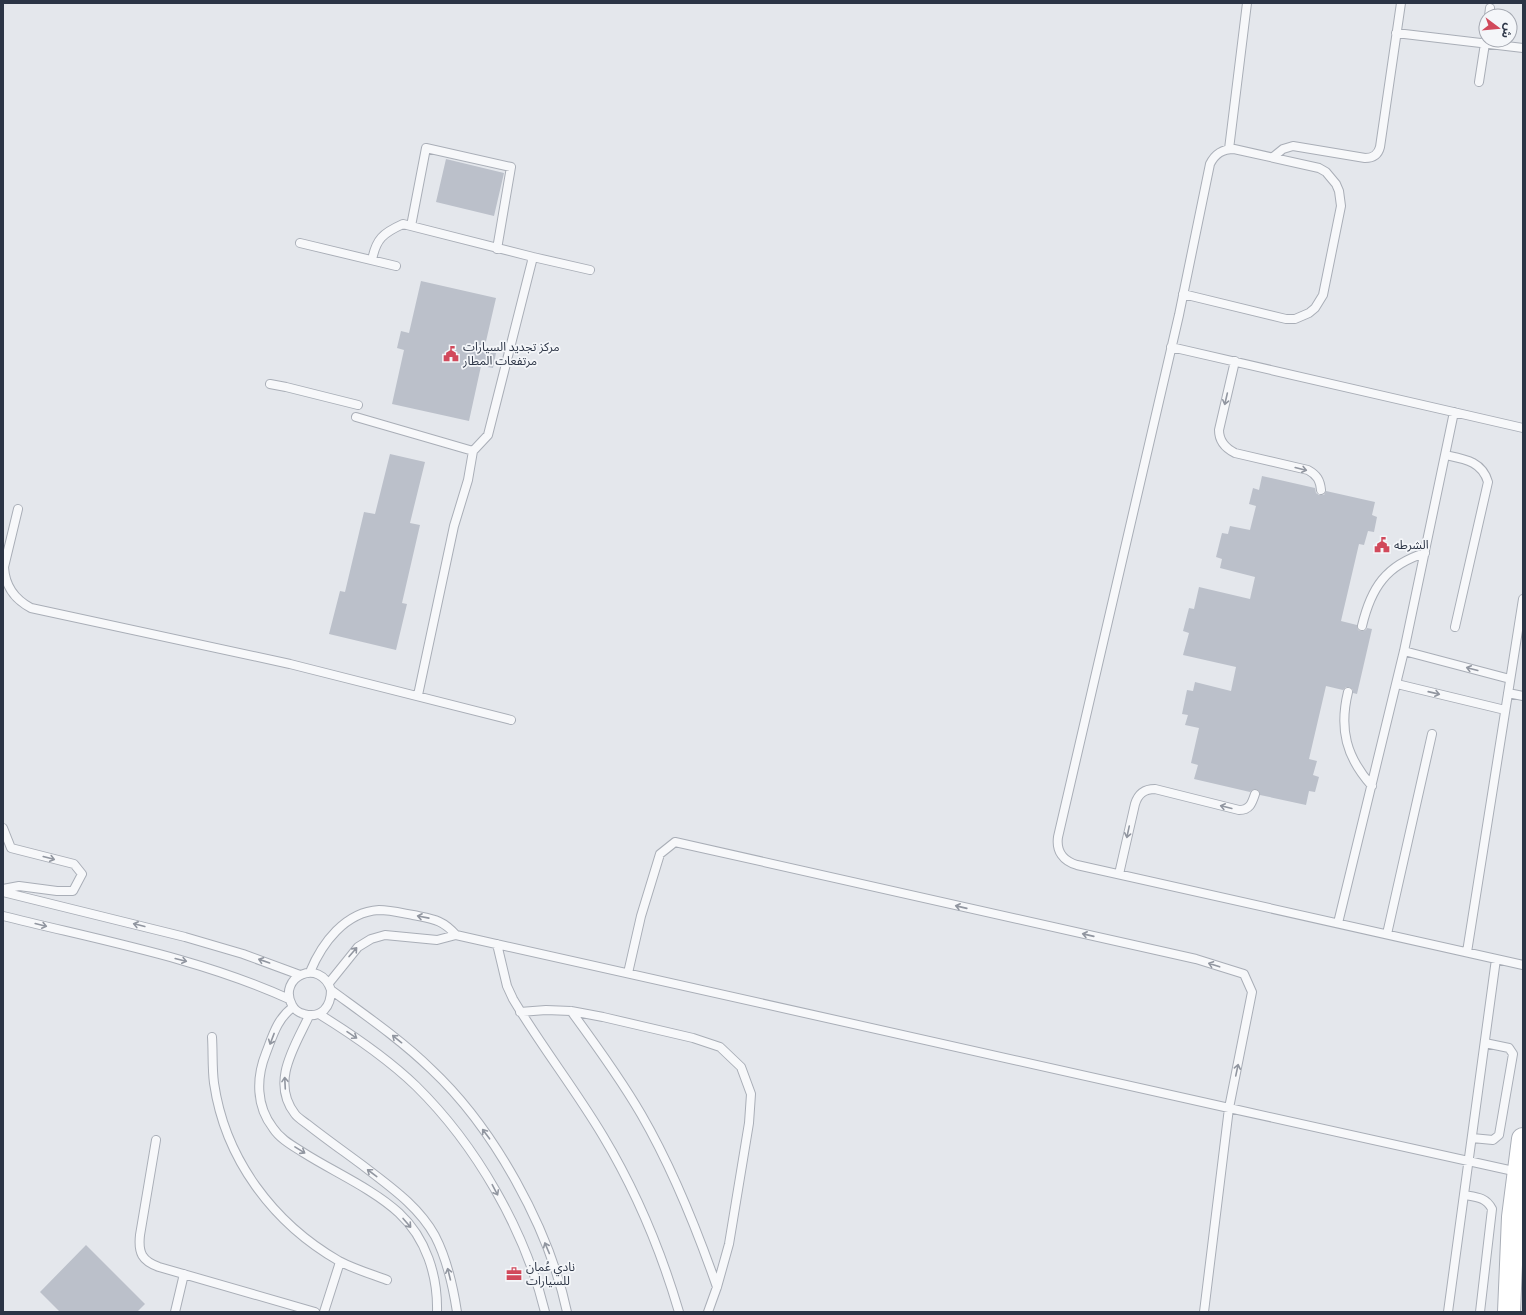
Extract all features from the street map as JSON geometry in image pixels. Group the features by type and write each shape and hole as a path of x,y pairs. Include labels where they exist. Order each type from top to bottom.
{"main road":[{"path":"1509,1312 1513,1216 1523,1139"}],"lane":[{"path":"1229,149 1248,3"},
{"path":"1273,157 1283,148 1293,146 1365,158 1369,158 1376,154 1380,147 1401,3"},
{"path":"1396,33 1478,39"},
{"path":"1479,82 1484,48"},
{"path":"411,226 426,148 512,167 497,249"},
{"path":"1183,294 1290,319 1309,313 1320,302 1323,295 1341,206 1339,191 1331,178 1319,168 1234,148 1219,152 1210,164 1183,294 1172,347 1058,843 1062,855 1071,863 1523,965"},
{"path":"372,260 374,248 380,238 393,228 403,224 497,249 590,270"},
{"path":"300,243 396,266"},
{"path":"418,695 454,526 468,480 473,451 488,435 533,257"},
{"path":"1172,347 1523,428"},
{"path":"1235,361 1219,430 1220,438 1224,445 1228,450 1235,454 1308,470 1317,476 1320,481 1321,490"},
{"path":"270,384 286,386 358,405"},
{"path":"1338,923 1404,651 1454,412"},
{"path":"356,417 473,451"},
{"path":"1445,455 1467,460 1478,465 1486,475 1488,482 1455,627"},
{"path":"18,509 3,566 4,576 12,593 24,604 38,611 290,664 418,695 511,720"},
{"path":"1362,626 1370,600 1383,578 1403,561 1425,553"},
{"path":"1467,952 1523,599"},
{"path":"1404,651 1510,679"},
{"path":"1396,684 1505,710"},
{"path":"1348,692 1344,711 1344,724 1349,750 1362,776 1372,786"},
{"path":"1508,693 1523,696"},
{"path":"1387,934 1432,734"},
{"path":"1119,874 1135,804 1142,792 1155,789 1239,810 1250,806 1255,794"},
{"path":"3,828 11,848 74,864 82,874 73,891 57,891 19,886 3,890"},
{"path":"628,974 641,916 660,854 675,842 1188,957 1244,974 1252,992 1229,1108 1204,1312"},
{"path":"3,890 185,937 243,954 300,974 310,972 318,973 324,977 330,986 432,1069 463,1104 491,1141 515,1181 535,1219 551,1259 567,1312"},
{"path":"310,972 323,946 332,935 345,922 362,914 380,910 398,912 439,921 449,927 456,935"},
{"path":"3,916 210,968 257,985 289,999"},
{"path":"300,974 293,981 289,989 289,999 293,1008 300,1013 309,1016 319,1014 326,1008 331,999 330,986 358,947 371,939 385,935 437,940 456,935 1519,1172"},
{"path":"497,944 506,986 520,1012 604,1137 631,1188 654,1240 679,1312"},
{"path":"1448,1312 1496,959"},
{"path":"293,1008 285,1013 279,1020 259,1075 259,1094 264,1113 273,1129 288,1142 384,1200 413,1229 431,1264 435,1282 437,1312"},
{"path":"520,1012 546,1010 571,1011 693,1038 720,1048 741,1068 751,1094 749,1123 729,1244 717,1287 708,1312"},
{"path":"571,1011 608,1062 645,1122 671,1170 696,1228 717,1287"},
{"path":"319,1014 384,1058 415,1086 444,1116 470,1149 492,1185 512,1223 529,1263 545,1312"},
{"path":"309,1016 285,1069 284,1085 288,1100 295,1114 391,1187 408,1201 423,1218 435,1236 444,1256 454,1294 456,1312"},
{"path":"212,1037 214,1083 225,1127 244,1168 270,1205 302,1237 340,1262 387,1280"},
{"path":"1472,1138 1493,1140 1500,1135 1513,1054 1509,1048 1485,1043"},
{"path":"156,1140 139,1245 142,1256 149,1263 315,1312"},
{"path":"1464,1195 1485,1199 1492,1209 1480,1312"},
{"path":"324,1312 340,1262"},
{"path":"175,1312 184,1274"}],"building":[{"path":"446,159 504,173 494,216 436,202"},
{"path":"421,281 496,298 484,350 496,353 493,368 481,366 469,421 392,404 404,350 397,348 401,331 409,333"},
{"path":"390,454 425,462 410,523 420,525 402,603 407,604 396,650 329,634 340,591 345,592 364,512 375,514"},
{"path":"1262,476 1315,488 1316,493 1319,495 1324,495 1326,491 1375,502 1372,515 1377,517 1374,532 1368,531 1364,545 1359,544 1341,621 1357,625 1358,630 1361,631 1366,630 1367,628 1372,629 1357,694 1353,693 1353,690 1349,687 1346,687 1343,690 1326,686 1309,759 1317,761 1313,775 1319,777 1315,792 1309,791 1306,805 1260,795 1259,791 1256,789 1250,792 1194,779 1198,765 1191,763 1199,728 1185,725 1188,715 1182,714 1187,690 1193,691 1195,682 1231,691 1236,667 1183,655 1189,633 1183,631 1189,608 1194,609 1199,587 1250,599 1255,577 1220,568 1222,559 1216,557 1222,533 1228,534 1230,526 1250,530 1256,506 1249,504 1253,488 1259,490"},
{"path":"86,1245 145,1304 137,1312 60,1312 40,1292"}],"place":[{"name":"مركز تجديد السيارات مرتفعات المطار","path":"451,354"},
{"name":"الشرطه","path":"1382,545"},
{"name":"نادي عُمان للسيارات","path":"514,1274"}]}
